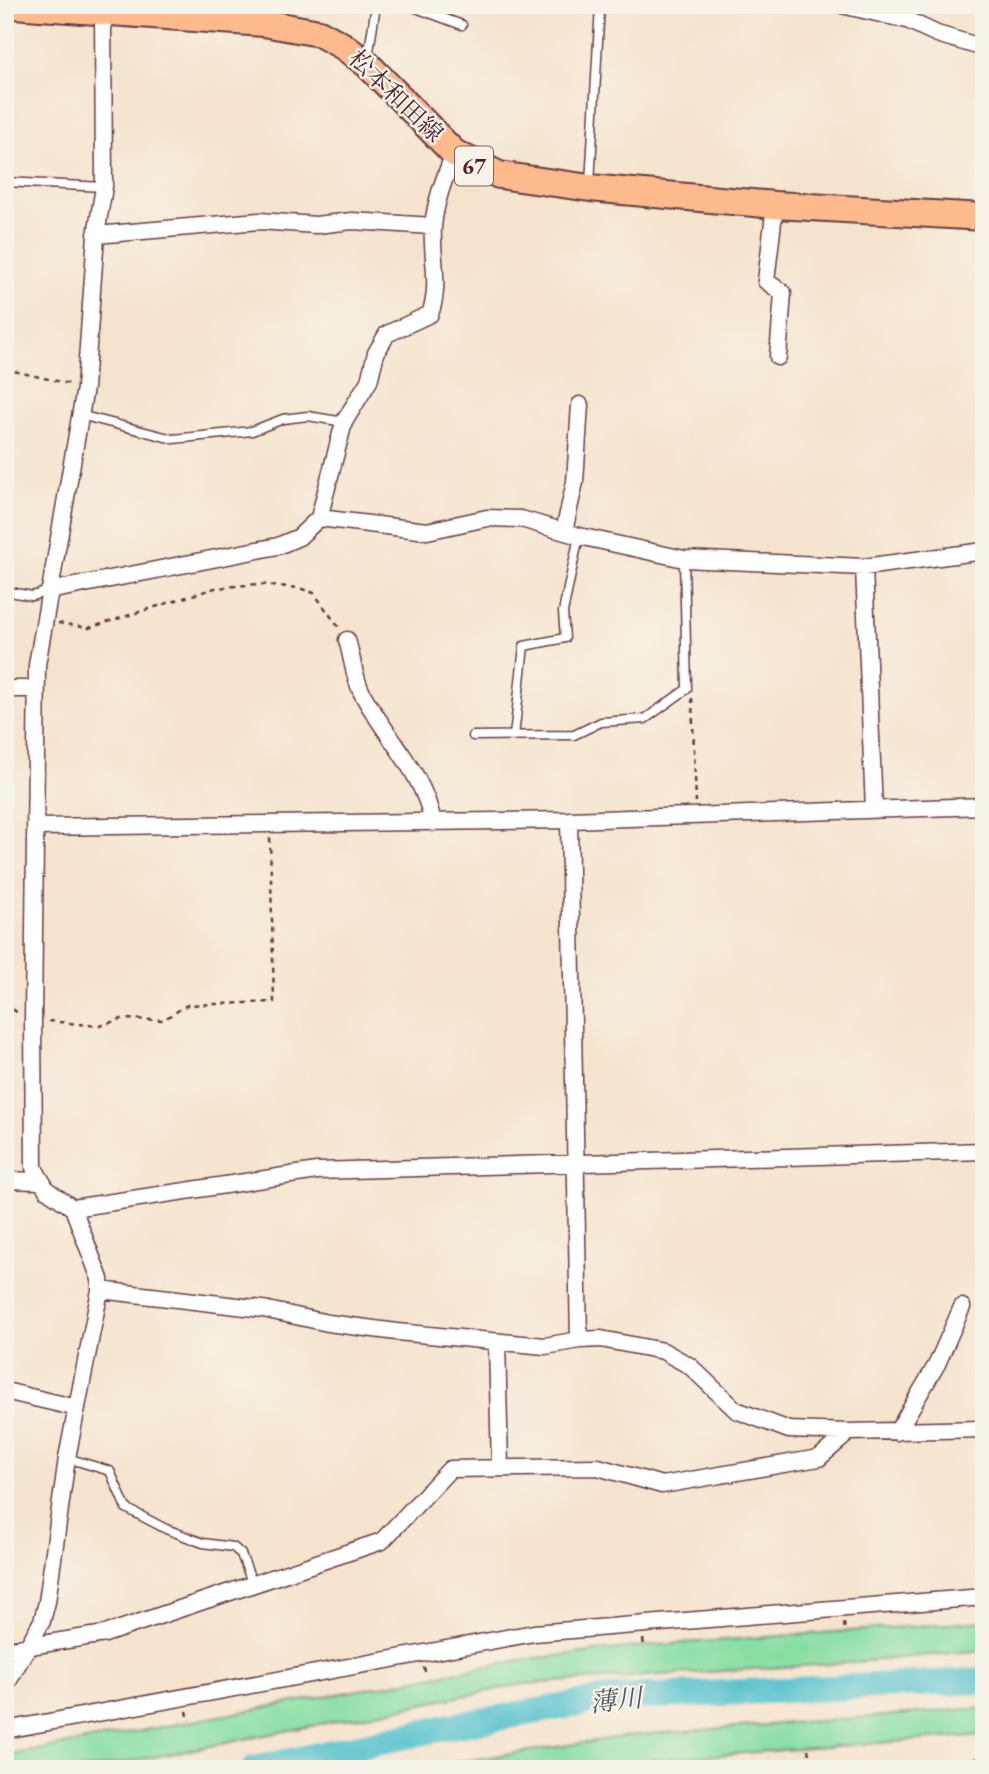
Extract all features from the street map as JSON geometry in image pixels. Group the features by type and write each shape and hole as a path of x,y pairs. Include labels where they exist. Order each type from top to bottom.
{"main road":[{"name":"松本和田線","path":"13,5 103,12 153,10 264,23 307,31 343,46 367,64 454,153 472,165 499,175 590,188 775,205 984,217"}],"street":[{"path":"842,5 907,20 937,34 984,48"},
{"path":"5,1687 42,1621 47,1602 67,1458 100,1290 100,1279 73,1208 39,1181 34,1168 33,1020 36,689 44,621 85,387 96,235 104,187 103,12"},
{"path":"49,591 278,546 299,537 319,518 344,422 369,382 376,353 387,334 430,314 436,300 433,226 442,184 454,153"},
{"path":"775,205 766,281 783,293 778,357"},
{"path":"96,235 259,221 316,225 352,221 433,226"},
{"path":"571,534 580,405"},
{"path":"319,518 427,531 487,518 521,519 571,534 684,559 864,567 984,551"},
{"path":"864,567 874,810"},
{"path":"347,640 360,691 396,743 429,804 433,823"},
{"path":"5,689 36,689"},
{"path":"36,827 569,820 984,806"},
{"path":"569,820 579,1340"},
{"path":"73,1208 317,1171 984,1151"},
{"path":"5,1180 39,1181"},
{"path":"100,1290 263,1308 328,1323 497,1342 545,1346 601,1339 663,1352 690,1366 726,1402 752,1418 789,1430 897,1432 984,1429"},
{"path":"897,1432 937,1364 962,1307"},
{"path":"497,1342 500,1468"},
{"path":"5,1391 77,1409"},
{"path":"5,1650 105,1634 252,1582 382,1541 450,1469 598,1467 663,1485 819,1458 849,1432"},
{"path":"5,1730 534,1633 984,1597"}],"lane":[{"path":"367,64 376,5"},
{"path":"408,5 462,25"},
{"path":"590,188 600,5"},
{"path":"5,182 104,187"},
{"path":"79,415 173,439 252,431 283,419 308,415 344,422"},
{"path":"514,736 524,646 565,638 563,612 571,534"},
{"path":"473,736 574,735 601,722 645,719 687,689 684,559"},
{"path":"5,591 32,596 49,591"},
{"path":"67,1458 110,1471 126,1508 191,1538 233,1547 241,1554 252,1582"}],"path":[{"path":"5,369 85,387"},
{"path":"44,621 89,628 215,588 258,584 299,588 313,593 347,640"},
{"path":"687,689 694,702 696,816"},
{"path":"5,1003 33,1020 99,1026 121,1019 163,1020 187,1005 274,1002 269,826"},
{"path":"844,1620 845,1633"},
{"path":"424,1664 426,1676"},
{"path":"187,1708 189,1721"},
{"path":"808,1749 812,1769"}],"green space":[{"path":"984,1621 984,1650 846,1663 524,1684 93,1769 5,1769 5,1756 520,1660 644,1646"},
{"path":"984,1708 984,1735 638,1761 593,1769 411,1769 635,1735"}],"waterway":[{"name":"薄川","path":"254,1769 452,1726 612,1698 984,1681"}]}
